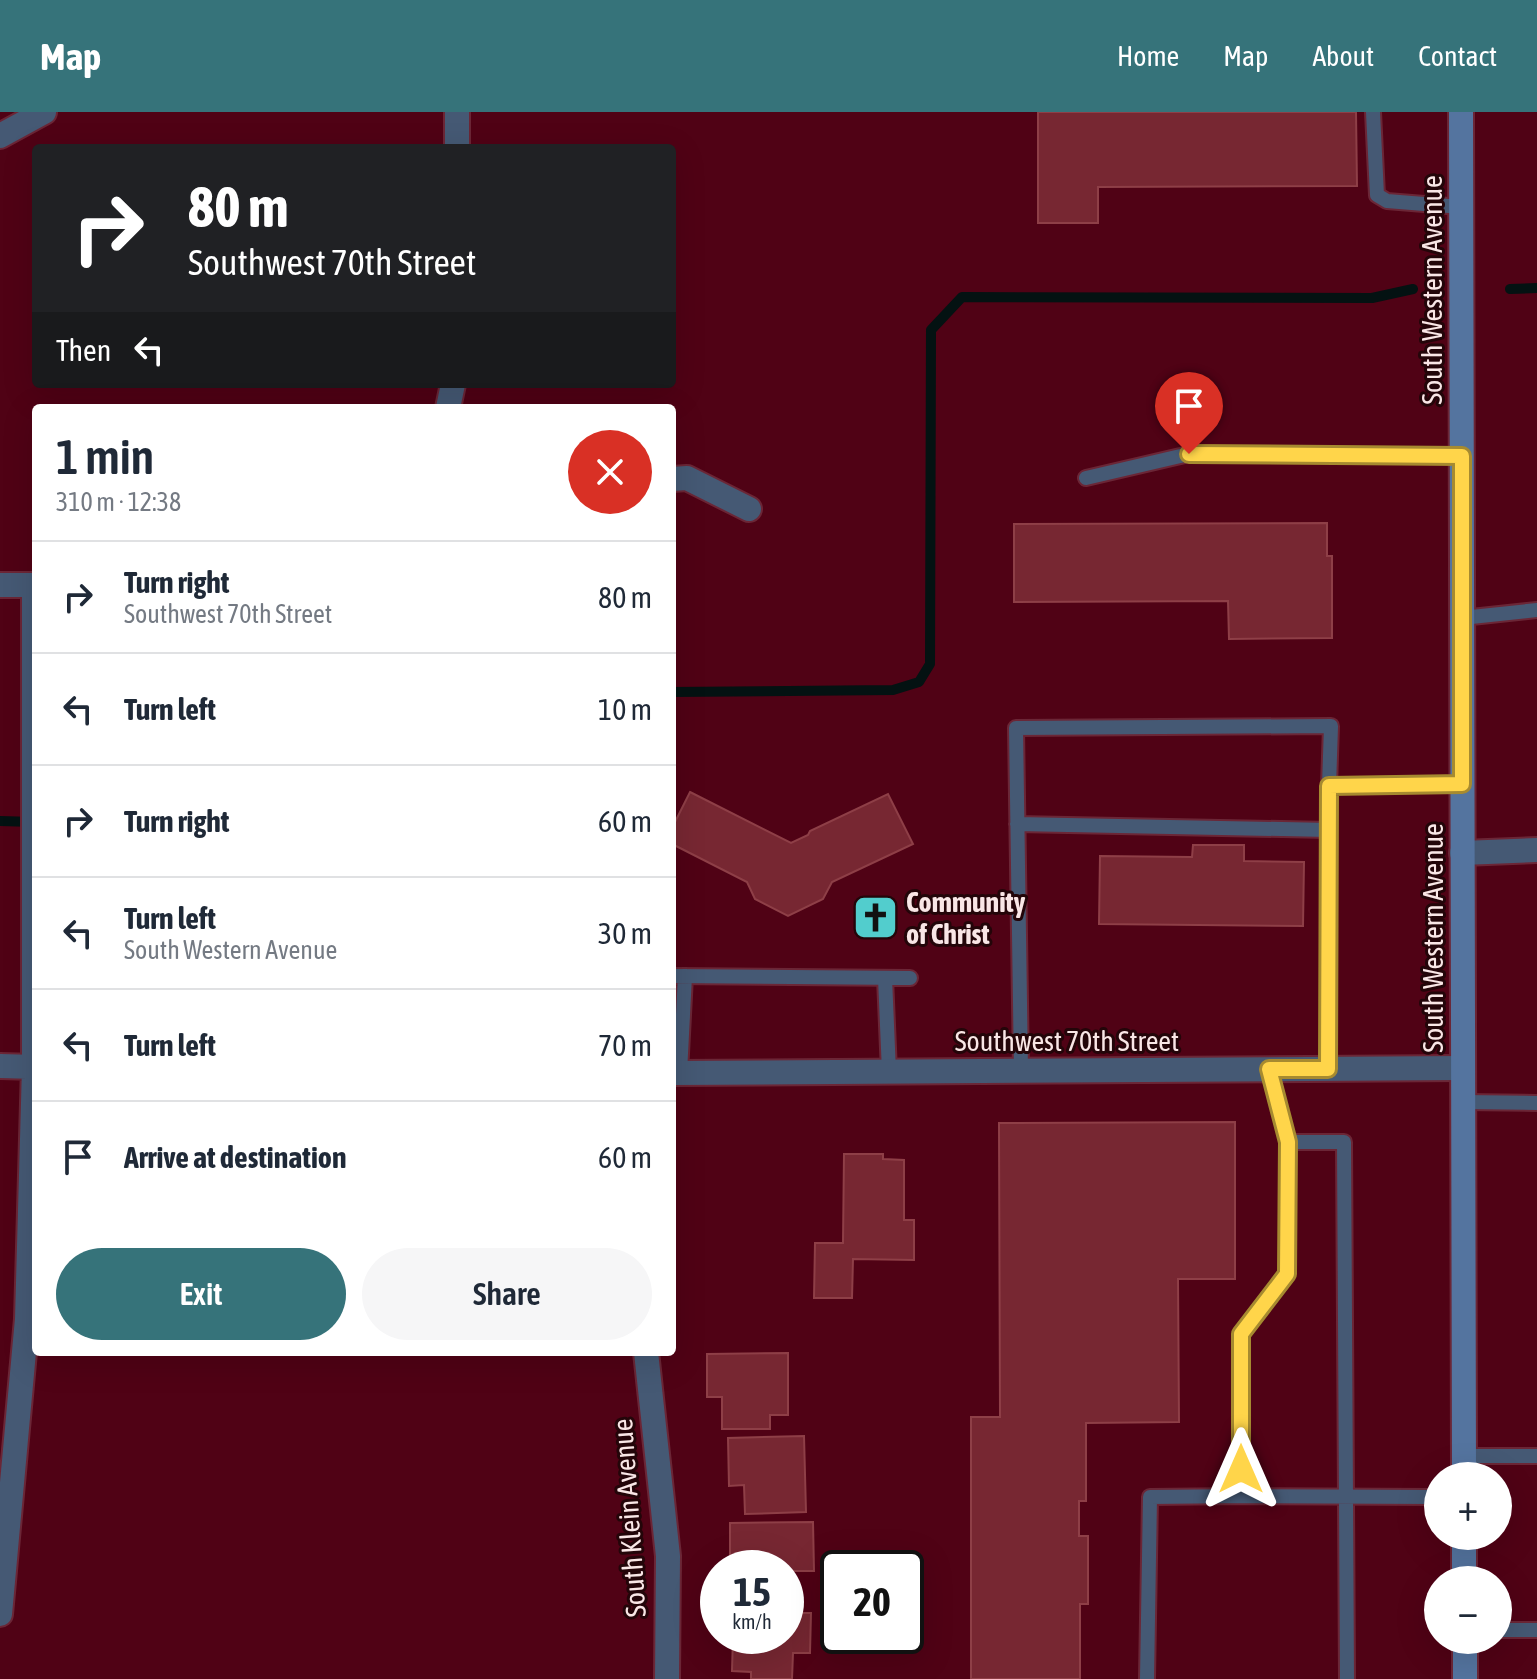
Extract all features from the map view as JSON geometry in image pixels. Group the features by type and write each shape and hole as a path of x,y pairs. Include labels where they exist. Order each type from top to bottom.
{"main road":[{"name":"South Western Avenue","path":"1461,112 1464,1462"},
{"path":"1465,1654 1465,1679"}],"street":[{"path":"0,136 44,112"},
{"path":"457,112 457,144"},
{"path":"676,479 687,478 749,509"},
{"path":"0,585 32,585"},
{"path":"1462,853 1537,850"},
{"path":"0,1066 32,1067"},
{"name":"Southwest 70th Street","path":"676,1073 1463,1068"},
{"path":"0,1614 27,1319 32,1162"},
{"name":"South Klein Avenue","path":"646,1356 668,1556 667,1679"}],"lane":[{"path":"1373,112 1377,195 1387,201 1461,207"},
{"path":"1086,478 1189,454 1462,456"},
{"path":"1462,618 1537,610"},
{"path":"1021,1071 1016,728 1331,726 1328,1069"},
{"path":"1329,786 1462,784"},
{"path":"1017,824 1329,830"},
{"path":"676,1073 678,976 910,978"},
{"path":"885,978 889,1072"},
{"path":"1241,1496 1241,1334 1287,1274 1288,1142 1269,1069"},
{"path":"1463,1102 1537,1103"},
{"path":"1288,1142 1344,1142 1347,1679"},
{"path":"1493,1462 1537,1456"},
{"path":"1147,1679 1150,1497 1424,1497"},
{"path":"1512,1630 1537,1630"}],"building":[{"path":"1038,112 1356,112 1357,186 1098,187 1098,223 1038,223"},
{"path":"1327,523 1327,556 1332,556 1332,638 1229,639 1228,601 1014,602 1014,524"},
{"path":"690,792 791,843 888,794 913,844 832,882 823,899 788,916 755,899 747,882 676,846 676,820"},
{"path":"1193,845 1244,845 1244,861 1304,862 1303,926 1099,924 1100,856 1192,857"},
{"path":"1235,1122 1235,1279 1178,1279 1179,1422 1086,1423 1086,1501 1079,1501 1079,1536 1088,1536 1088,1604 1080,1604 1080,1679 971,1679 971,1417 1000,1417 999,1123"},
{"path":"844,1154 883,1154 883,1159 904,1160 904,1220 914,1220 914,1260 853,1259 852,1298 814,1298 815,1243 843,1243"},
{"path":"788,1353 788,1415 770,1415 770,1429 722,1429 722,1397 707,1397 707,1354"},
{"path":"804,1436 806,1512 745,1514 744,1485 729,1486 728,1438"},
{"path":"813,1522 814,1571 804,1571 804,1550 730,1550 730,1523"},
{"path":"804,1613 811,1613 810,1653 804,1653"},
{"path":"732,1654 793,1654 792,1679 751,1679 751,1672 732,1671"}],"waterway":[{"path":"1510,289 1537,288"},
{"path":"676,692 893,690 919,682 930,664 931,330 962,297 1372,298 1413,289"},
{"path":"0,821 32,822"}],"place":[{"name":"Community of Christ","path":"875,918"}],"route":[{"path":"1189,454 1462,456 1462,784 1329,786 1328,1069 1269,1069 1288,1142 1287,1274 1241,1334 1241,1469"}]}
